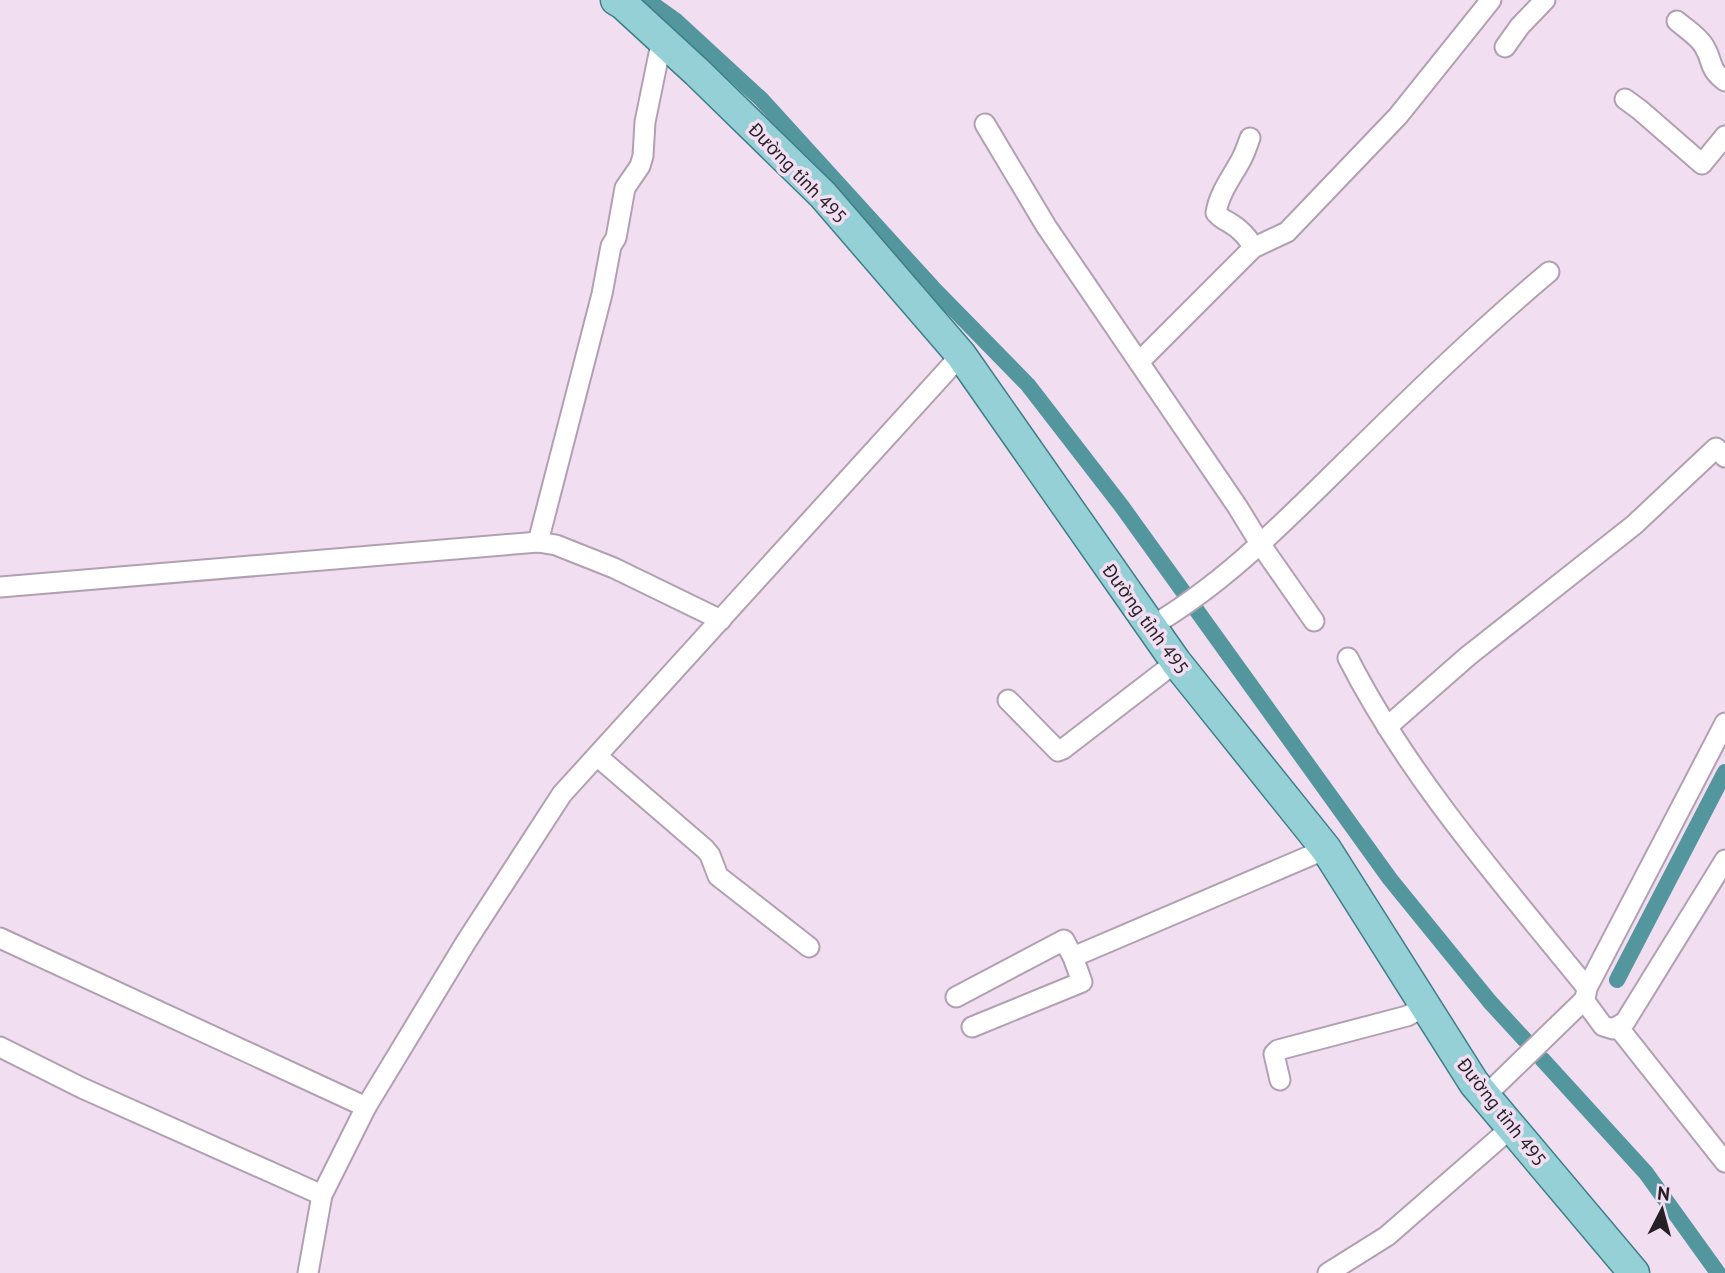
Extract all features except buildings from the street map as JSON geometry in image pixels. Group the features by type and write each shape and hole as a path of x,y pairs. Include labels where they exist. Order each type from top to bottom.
{"main road":[{"name":"Đường tỉnh 495","path":"616,0 662,39 823,195 961,355 1176,662 1326,849 1474,1083 1634,1273"}],"street":[{"path":"1139,362 1253,248 1287,232 1398,116 1491,0"},
{"path":"1505,47 1520,26 1545,0"},
{"path":"1677,21 1701,41 1715,73 1725,81"},
{"path":"538,542 602,294 611,246 616,239 625,188 640,166 643,156 645,122 662,39"},
{"path":"1625,99 1702,164 1725,136"},
{"path":"985,124 1046,226 1314,621"},
{"path":"1250,138 1216,213 1220,219 1232,223 1251,242 1253,248"},
{"path":"1150,626 1178,611 1261,545 1403,405 1549,272"},
{"path":"308,1273 322,1195 366,1107 466,942 562,794 961,355"},
{"path":"1387,727 1468,656 1634,525 1716,448 1725,457"},
{"path":"0,587 538,542 556,545 614,568 721,620"},
{"path":"1348,659 1387,727 1459,830 1586,994 1603,1026 1613,1030 1625,1022 1725,860"},
{"path":"1007,700 1058,751 1176,662"},
{"path":"1485,1096 1586,994 1725,723"},
{"path":"597,756 705,849 718,876 809,947"},
{"path":"1073,957 1326,849"},
{"path":"0,939 366,1107"},
{"path":"956,998 1064,940 1082,982 972,1027"},
{"path":"1280,1080 1274,1054 1278,1049 1407,1016 1426,1006"},
{"path":"1618,1027 1725,1162"},
{"path":"0,1047 82,1088 322,1195"},
{"path":"1328,1273 1388,1236 1512,1127"}],"waterway":[{"path":"647,0 675,20 761,99 933,288 1028,385 1123,508 1390,879 1490,1002 1525,1040"},
{"path":"1617,980 1725,772"},
{"path":"1542,1059 1646,1173 1718,1273"}]}
